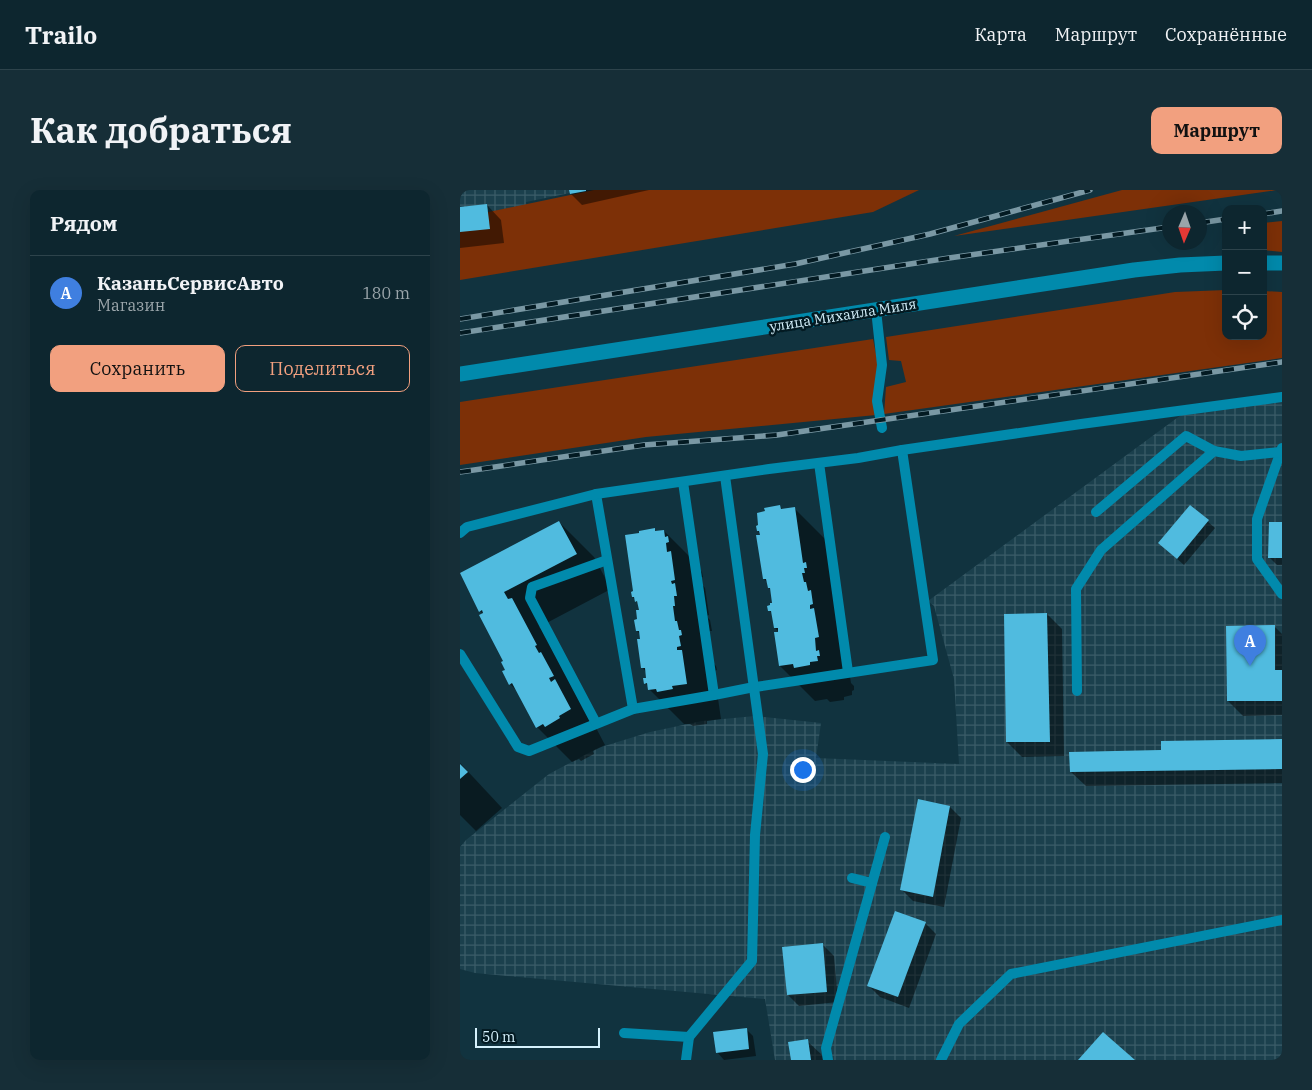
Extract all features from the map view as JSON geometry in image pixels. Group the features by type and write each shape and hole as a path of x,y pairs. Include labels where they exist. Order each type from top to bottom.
{"main road":[{"name":"улица Михаила Миля","path":"460,374 1134,270 1222,263"},
{"path":"1267,263 1282,263"}],"lane":[{"path":"876,310 882,365 878,401 882,428"},
{"path":"460,533 467,527 596,494 1282,397"},
{"path":"1096,512 1186,436 1214,451 1241,456 1281,450 1257,520 1257,559 1282,594"},
{"path":"460,654 518,747 529,751 633,708 754,687 933,660 902,450"},
{"path":"1077,691 1076,589 1101,550 1214,451"},
{"path":"818,463 848,672"},
{"path":"686,1060 689,1037 752,961 755,835 763,754 725,476"},
{"path":"683,482 714,695"},
{"path":"596,494 633,708"},
{"path":"596,723 530,598 532,587 607,560"},
{"path":"828,1060 826,1048 885,837"},
{"path":"852,878 872,882"},
{"path":"941,1060 959,1024 1011,974 1282,920"},
{"path":"624,1033 689,1037"}],"shaded area":[{"path":"460,190 585,190 526,202 533,246 460,263"},
{"path":"594,190 919,190 873,212 460,280 460,218"},
{"path":"1122,190 1278,190 1162,205 954,236"},
{"path":"1282,221 1282,252 1267,250 1267,223"},
{"path":"1222,290 1222,340 1267,340 1267,291 1282,292 1282,358 884,414 886,387 906,382 901,361 889,360 886,337 1175,292"},
{"path":"873,339 878,364 876,415 646,437 460,465 460,402"},
{"path":"1282,400 1282,1060 775,1060 765,999 475,973 460,969 460,847 466,840 549,774 598,748 650,732 702,721 755,716 821,723 816,758 959,764 954,679 934,606 928,601 1181,415"}],"building":[{"path":"569,190 586,190 586,191 570,194"},
{"path":"487,204 490,229 460,232 460,207"},
{"path":"780,505 781,509 795,507 803,563 806,562 807,568 804,568 805,573 802,573 808,591 811,590 813,604 810,605 810,609 814,608 819,637 815,638 816,651 819,650 820,656 817,656 818,661 810,662 810,665 794,668 793,664 779,666 774,632 778,632 778,628 774,628 771,611 768,611 767,606 772,603 770,588 768,588 766,579 763,579 756,535 760,535 756,526 758,525 757,513 765,511 764,508"},
{"path":"1190,505 1209,520 1177,559 1158,543"},
{"path":"559,521 577,554 504,592 508,599 512,598 537,645 535,646 539,653 541,652 554,676 549,678 551,682 555,679 571,709 545,727 543,724 536,728 512,683 509,685 502,671 505,670 501,662 503,661 479,615 483,613 482,610 479,612 460,573"},
{"path":"1269,522 1282,522 1282,558 1268,558"},
{"path":"655,528 655,531 664,530 665,537 668,536 669,542 666,543 667,552 671,551 675,580 671,581 672,584 675,583 677,596 674,596 675,606 673,606 675,621 677,621 682,635 679,636 681,646 677,647 677,650 682,650 687,684 672,686 673,689 657,692 656,689 648,690 647,683 644,684 643,678 646,678 645,668 641,668 637,639 640,639 639,631 636,631 634,620 637,619 636,610 639,610 637,601 635,602 631,592 633,591 625,535"},
{"path":"1047,613 1050,742 1006,742 1004,614"},
{"path":"1275,625 1275,670 1282,670 1282,701 1227,701 1226,626"},
{"path":"1282,739 1282,769 1070,772 1069,752 1161,750 1161,741"},
{"path":"460,764 468,772 460,779"},
{"path":"918,799 950,806 933,897 900,890"},
{"path":"895,911 926,922 898,997 867,986"},
{"path":"823,943 827,992 787,995 782,947"},
{"path":"747,1028 749,1049 716,1053 713,1032"},
{"path":"1103,1032 1135,1060 1078,1060"},
{"path":"808,1039 811,1060 791,1060 788,1042"}],"railway":[{"path":"460,319 795,264 930,234 1090,190"},
{"path":"1267,213 1282,211"},
{"path":"1207,222 1222,220"},
{"path":"460,333 949,258 1162,228"},
{"path":"460,472 644,445 777,435 1282,362"}],"place":[{"name":"КазаньСервисАвто","path":"1250,666"}]}
